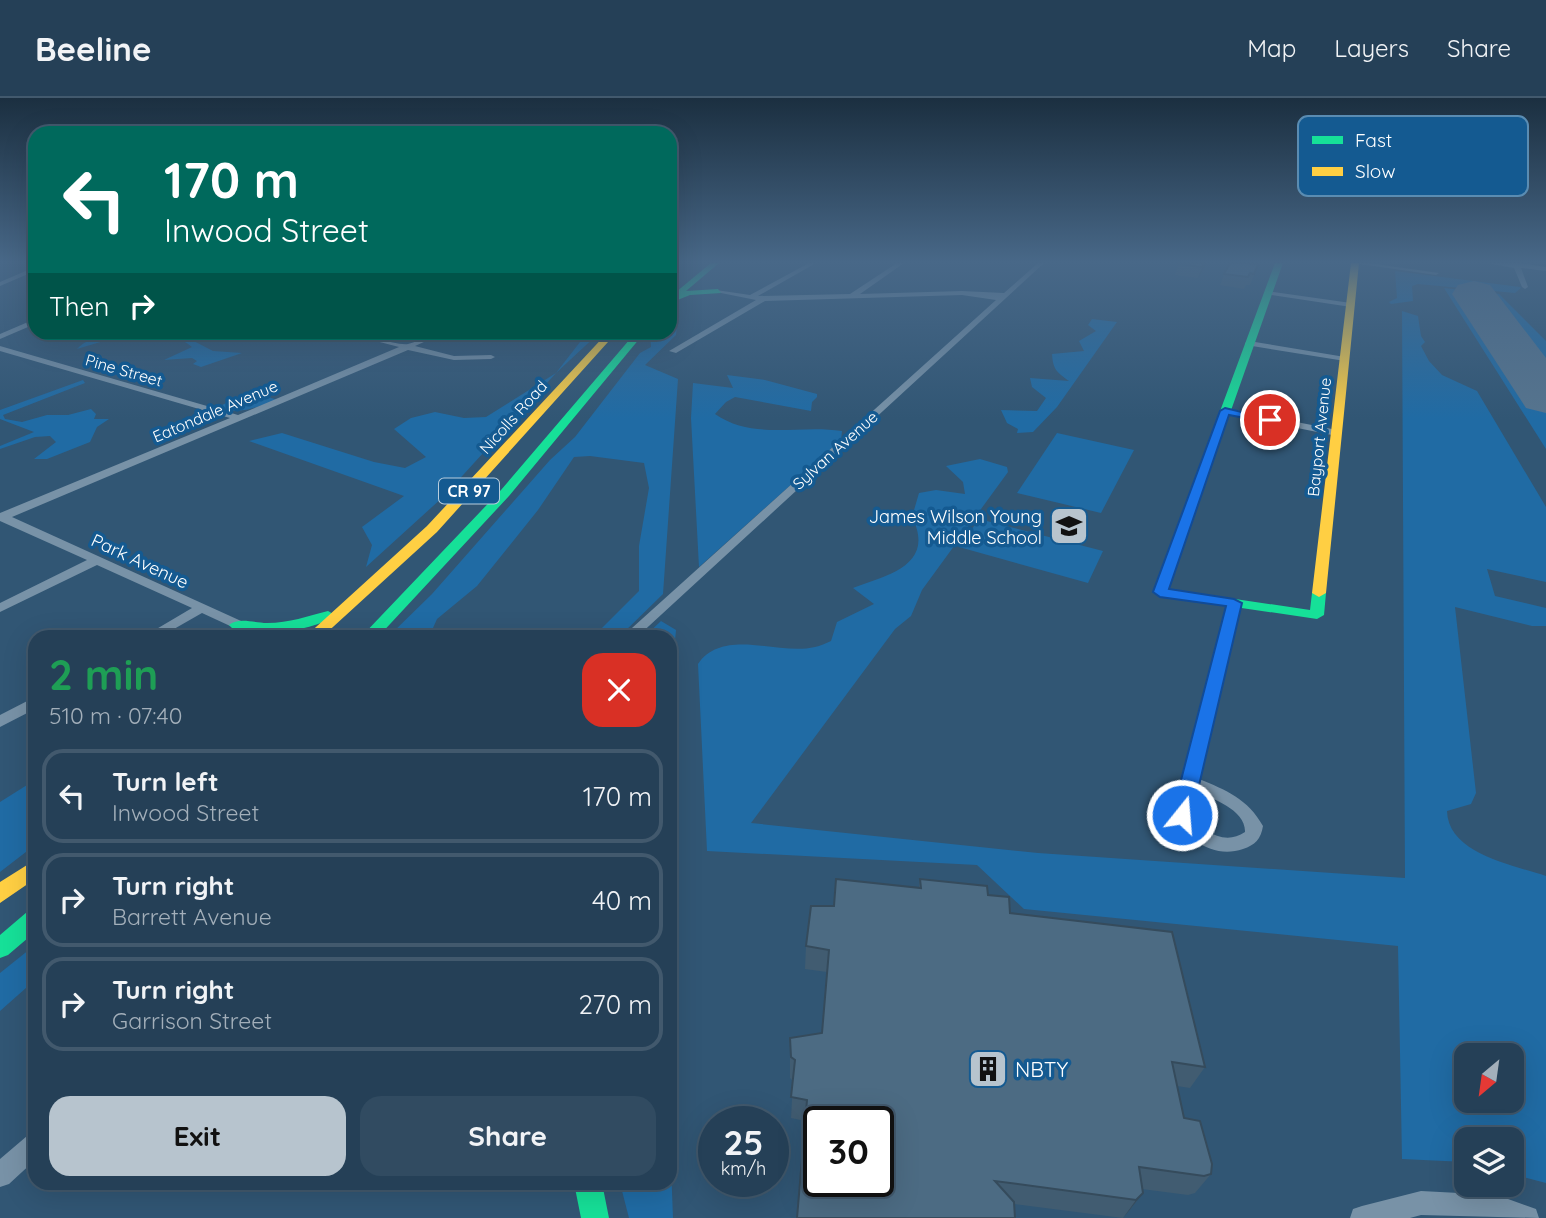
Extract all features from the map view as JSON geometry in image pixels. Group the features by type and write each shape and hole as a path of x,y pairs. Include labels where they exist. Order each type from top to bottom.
{"main road":[{"path":"1234,603 1160,592 1260,315"},
{"name":"Bayport Avenue","path":"1234,603 1317,615 1350,315"},
{"name":"Nicolls Road","path":"322,630 346,610 472,489 606,340"},
{"name":"CR 97","path":"377,630 505,493 634,340"},
{"path":"237,625 282,629 318,621 331,613 436,523"},
{"path":"0,894 28,873"},
{"path":"0,948 28,925"},
{"path":"590,1190 596,1218"}],"street":[{"path":"673,351 734,315"},
{"name":"Sylvan Avenue","path":"637,630 982,315"},
{"path":"0,337 28,323"},
{"path":"376,340 454,358 492,357"},
{"name":"Eatondale Avenue","path":"1,517 425,340"},
{"path":"1249,344 1345,359"},
{"name":"Pine Street","path":"0,348 240,418"},
{"path":"1225,411 1337,433"},
{"name":"Park Avenue","path":"1,517 248,630"},
{"path":"0,608 98,560"},
{"path":"1192,783 1233,801 1243,809 1254,826 1252,835 1238,845 1217,844 1195,833 1182,815 1182,806 1192,783 1234,603"},
{"path":"162,630 200,609"},
{"path":"0,722 28,706"},
{"path":"0,1175 28,1150"},
{"path":"1362,1218 1421,1203 1497,1207 1527,1218"}],"shaded area":[{"path":"1402,315 1418,316 1421,336 1425,342 1421,346 1429,361 1442,375 1477,391 1546,507 1546,582 1487,569 1495,596 1546,608 1546,626 1532,626 1455,607 1476,793 1471,804 1447,811 1450,826 1458,838 1470,848 1501,862 1546,876 1546,1183 1524,1177 1524,1127 1454,1127 1454,1161 1402,1159 1398,946 1024,909 977,865 707,851 698,664 709,653 722,647 752,645 800,649 817,647 831,641 837,622 874,604 853,588 905,566 913,557 918,547 918,533 912,517 919,493 936,490 965,494 963,482 946,466 980,459 1007,467 1008,472 922,590 911,616 895,629 751,823 1038,853 1405,878"},
{"path":"1461,315 1520,315 1546,341 1546,449"},
{"path":"1092,319 1117,322 1057,407 1033,432 1017,433 1018,429 1007,423 1001,410 1037,411 1046,398 1032,387 1030,378 1069,381 1056,370 1052,354 1084,351 1079,341 1096,331 1088,325"},
{"path":"92,340 109,340 77,349"},
{"path":"182,340 192,340 213,351 242,353 201,367 193,364 197,361 192,358 164,360 192,347"},
{"path":"582,340 591,340 556,373"},
{"path":"650,340 671,340 645,365 678,379 663,594 626,630 599,630 639,591 639,546 649,488 644,463 590,456 574,457 538,510 477,586 437,619 432,630 395,630 432,594 550,460 575,437 640,353 651,347"},
{"path":"556,373 443,497 366,567 372,545 362,527 404,496 249,441 282,433 374,462 405,468 426,457 394,429 411,418 435,412 464,418 486,417"},
{"path":"727,375 765,380 817,394 817,397 812,402 811,411 735,397 715,414 745,427 842,431 841,440 699,567 691,418 693,383 733,388"},
{"path":"83,380 85,383 3,415 5,419 22,422 47,415 68,415 91,409 96,414 94,419 109,419 97,427 90,442 47,459 34,459 56,442 50,436 35,437 0,449 0,446 34,432 0,419 0,410"},
{"path":"252,391 277,400 241,411 220,406"},
{"path":"1057,433 1134,450 1101,513 1017,493"},
{"path":"979,519 1103,551 1088,583 959,547"},
{"path":"661,621 676,630 651,630"},
{"path":"28,784 28,850 0,872 0,802"},
{"path":"28,951 28,986 0,1011 0,973"},
{"path":"622,1190 672,1190 673,1218 629,1218"}],"building":[{"name":"NBTY","path":"836,879 921,888 920,879 987,886 988,895 1009,897 1010,913 1172,932 1205,1067 1172,1062 1184,1118 1200,1121 1212,1164 1211,1174 1204,1176 1139,1167 1143,1193 1136,1200 995,1181 1014,1202 1015,1218 797,1218 803,1147 803,1197 894,1197 894,1106 806,1106 807,1100 791,1097 795,1060 791,1057 790,1038 822,1033 829,950 806,946 811,906 834,906"}],"runway":[{"path":"1489,315 1546,396"}],"traffic: fast":[{"path":"1260,315 1160,592 1317,615 1319,593"},
{"path":"376,630 505,493 634,340"},
{"path":"237,625 283,627 328,615"},
{"path":"0,948 28,925"},
{"path":"589,1190 595,1218"}],"traffic: slow":[{"path":"1319,593 1349,315"},
{"path":"321,630 432,529 606,340"},
{"path":"0,894 28,873"}],"place":[{"name":"James Wilson Young Middle School","path":"1069,526"},
{"name":"NBTY","path":"988,1069"}],"route":[{"path":"1182,815 1182,806 1192,783 1234,603 1160,592 1225,411 1270,420"}]}
